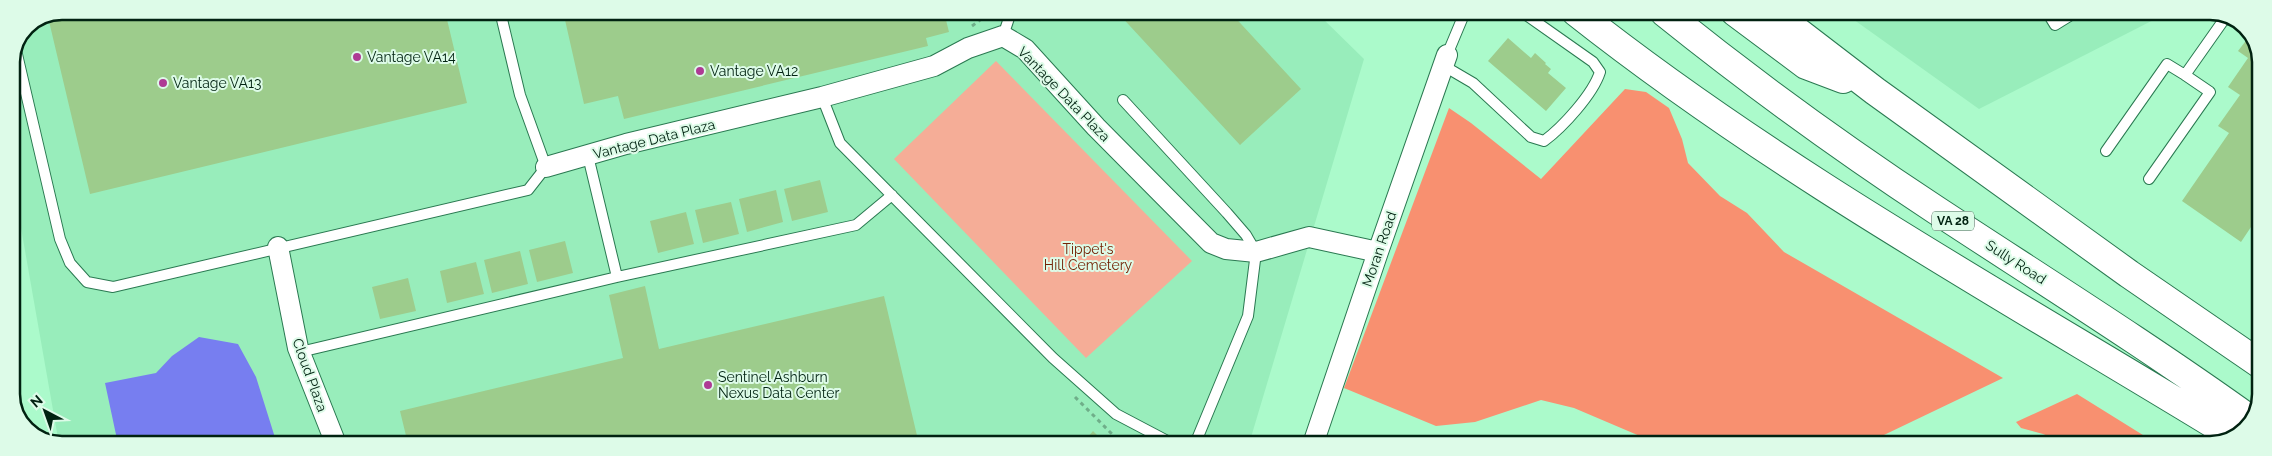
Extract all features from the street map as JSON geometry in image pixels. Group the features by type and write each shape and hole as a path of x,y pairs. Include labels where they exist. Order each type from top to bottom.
{"highway":[{"path":"1587,20 1770,153 2003,299 2092,350 2227,432"},
{"name":"Sully Road","path":"1674,20 1737,70 1934,209 2109,322 2245,416"},
{"path":"1746,20 1806,65 1875,91"},
{"path":"1782,20 1875,91 2129,274 2252,359"}],"street":[{"name":"Vantage Data Plaza","path":"546,167 626,144 822,97 934,66 968,48 1003,36 1025,49 1096,127 1211,243 1226,249 1256,252 1308,236 1378,252"},
{"name":"Moran Road","path":"1316,436 1378,252 1446,61"},
{"name":"Cloud Plaza","path":"278,247 300,352 333,436"}],"lane":[{"path":"20,67 60,239 70,263 87,282 113,287 528,190 546,167 520,95 502,20"},
{"path":"1003,36 1008,20"},
{"path":"1462,20 1446,61 1473,82 1531,137 1544,141 1555,133 1597,83 1600,72 1593,62 1533,20"},
{"path":"2052,20 2055,25 2063,20"},
{"path":"2185,75 2222,22"},
{"path":"2106,151 2167,64 2185,75 2210,92 2150,179"},
{"path":"822,97 840,143 1053,358 1116,414 1158,436"},
{"path":"1124,100 1228,213 1246,235 1256,252 1248,316 1198,436"},
{"path":"588,156 617,277"},
{"path":"300,352 617,277 856,225 892,195"}],"path":[{"path":"968,29 980,20"},
{"path":"1072,394 1114,436"}],"shaded area":[{"path":"62,20 1324,20 1364,59 1251,436 58,436 20,222 21,53 27,38 32,32 46,23"},
{"path":"1854,20 2153,20 1979,109"},
{"path":"1625,89 1646,92 1669,108 1682,139 1688,163 1720,196 1747,213 1784,252 2003,378 1882,436 1640,436 1574,408 1541,400 1475,422 1436,426 1344,388 1449,108 1471,123 1541,179"},
{"path":"199,337 238,344 256,377 274,436 116,436 105,383 156,373 172,356"},
{"path":"2077,394 2145,436 2048,436 2021,428 2016,422"}],"green space":[{"name":"Tippet's Hill Cemetery","path":"996,61 1192,261 1086,358 894,159"}],"building":[{"path":"62,20 447,20 467,103 90,194 49,22"},
{"name":"Vantage VA12","path":"565,20 946,20 949,32 926,38 928,46 624,119 618,96 584,104"},
{"path":"1124,20 1237,20 1301,89 1240,145"},
{"path":"1508,38 1531,58 1535,53 1551,69 1548,73 1566,88 1546,111 1488,61"},
{"path":"2246,41 2252,59 2252,228 2241,242 2182,201 2229,133 2218,126 2240,95 2228,87 2248,58 2238,51"},
{"path":"820,180 828,212 792,221 784,189"},
{"path":"776,190 783,222 747,232 739,199"},
{"path":"731,202 739,234 703,243 695,210"},
{"path":"686,212 694,244 658,253 650,221"},
{"path":"565,241 573,273 537,282 529,250"},
{"path":"520,251 528,284 492,293 484,260"},
{"path":"476,262 484,294 447,303 440,271"},
{"path":"408,278 416,311 380,319 372,287"},
{"name":"Sentinel Ashburn Nexus Data Center","path":"645,286 659,349 884,296 917,436 406,436 400,411 623,358 609,295"},
{"path":"1093,431 1098,436 1089,436"}],"place":[{"name":"Vantage VA14","path":"357,57"},
{"name":"Vantage VA12","path":"700,71"},
{"name":"Vantage VA13","path":"163,83"},
{"name":"Sentinel Ashburn Nexus Data Center","path":"708,385"}]}
